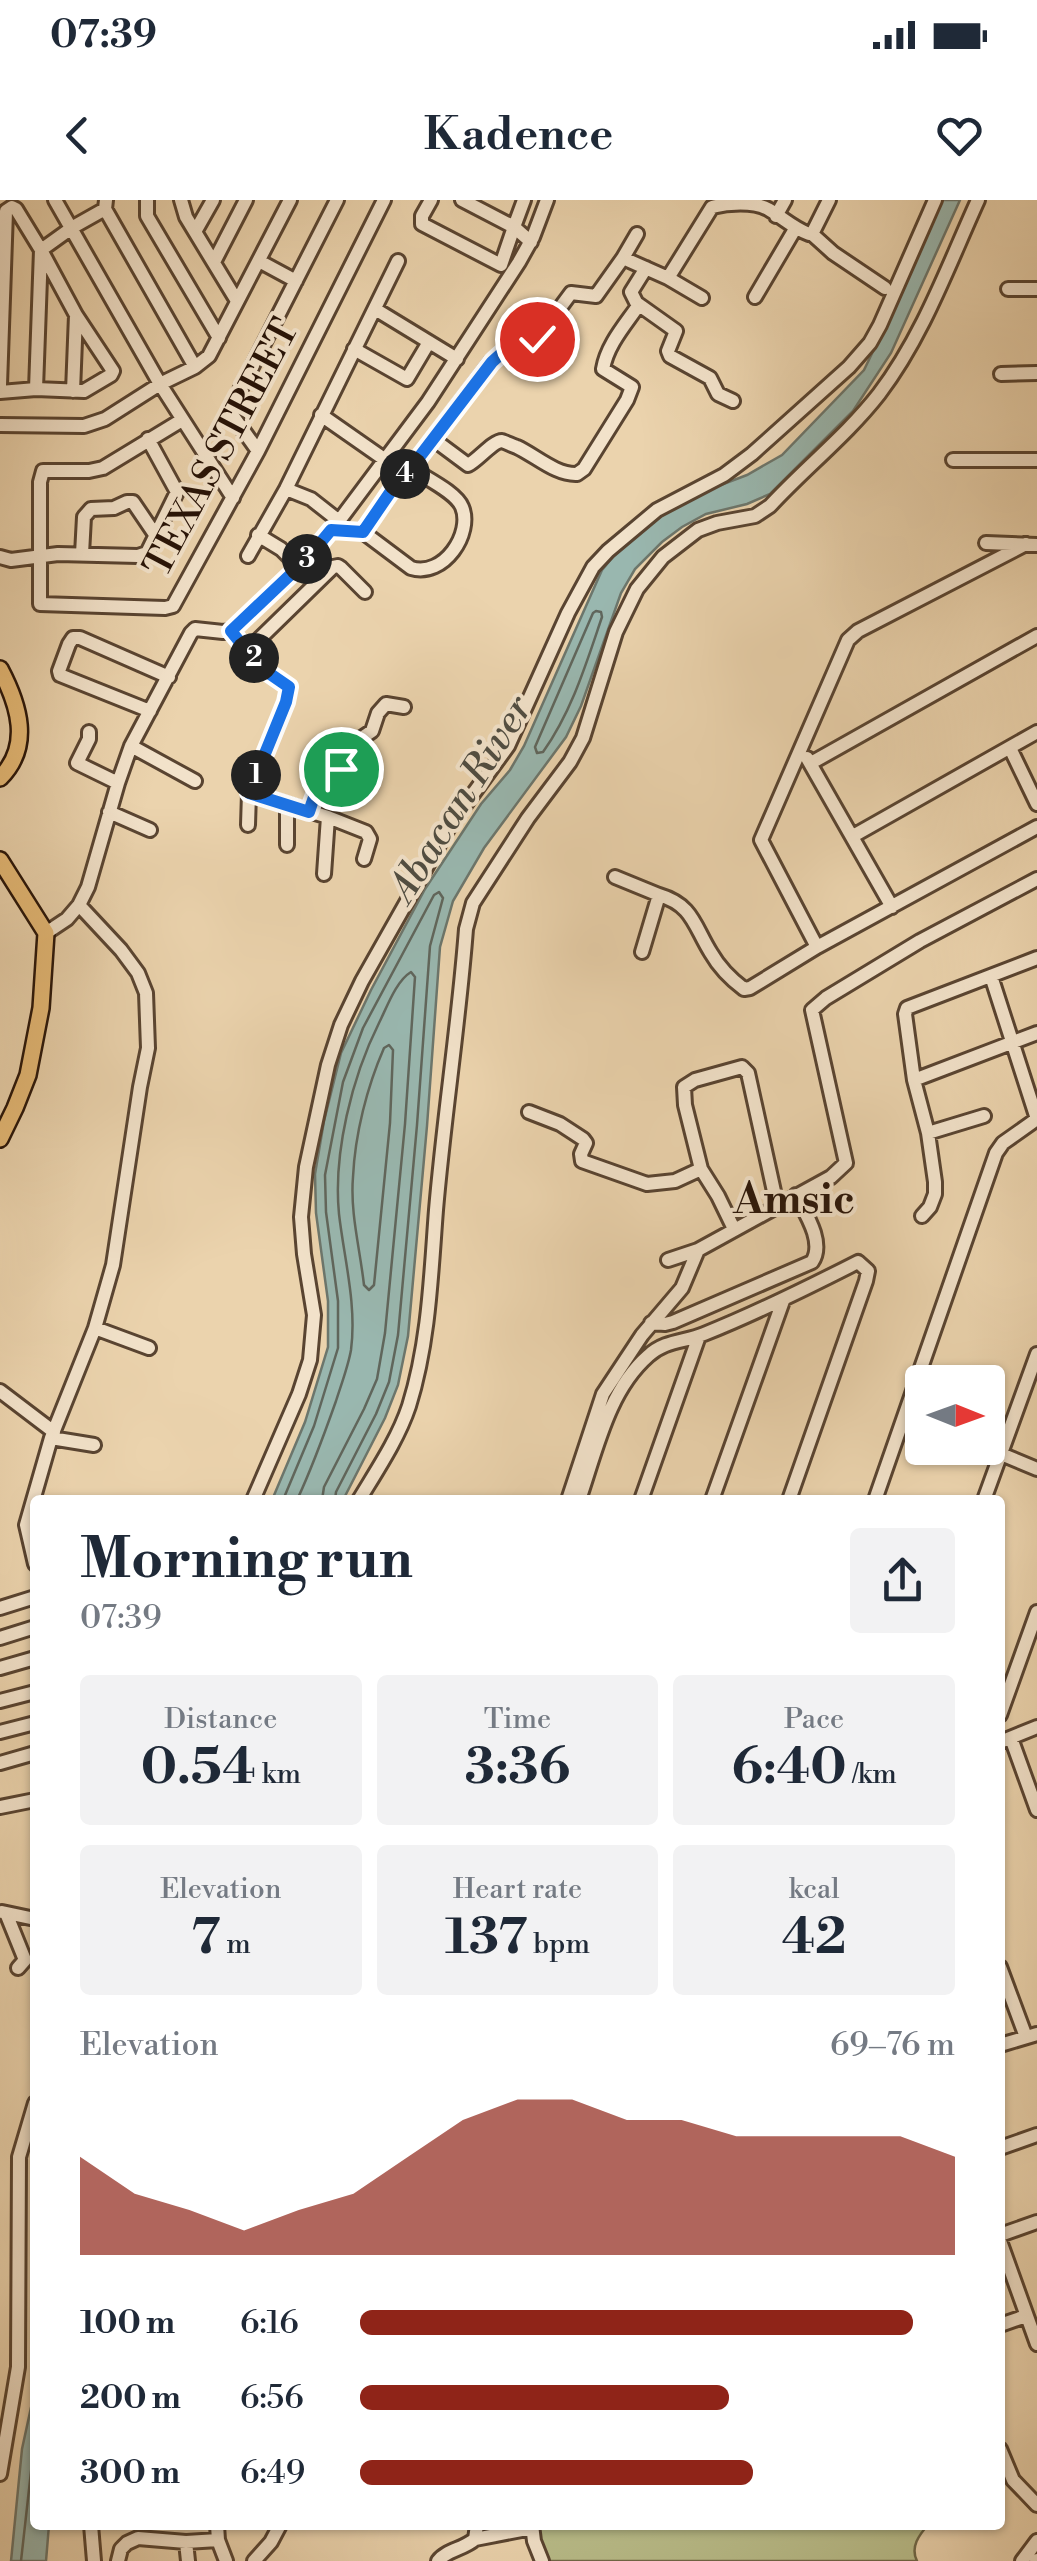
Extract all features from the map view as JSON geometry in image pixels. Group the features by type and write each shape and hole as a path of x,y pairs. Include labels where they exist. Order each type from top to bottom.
{"main road":[{"path":"0,669 15,698 20,731 10,768 0,778"},
{"path":"0,860 46,934 41,1008 28,1075 0,1139"}],"street":[{"path":"55,200 160,384 233,498"},
{"path":"147,200 147,216 219,338"},
{"path":"181,200 186,217 237,301"},
{"path":"196,230 213,200"},
{"path":"214,262 246,200"},
{"path":"0,425 84,426 105,419 195,367 209,356 290,200"},
{"path":"258,451 233,416 232,406 337,200"},
{"name":"TEXAS STREET","path":"40,556 40,604 172,606 258,451 384,200"},
{"path":"431,200 422,224 501,265 524,200"},
{"path":"462,200 514,226 530,242"},
{"path":"231,631 335,526 423,409 530,242 548,200"},
{"path":"776,216 785,200"},
{"path":"812,234 830,200"},
{"path":"255,1495 310,1360 314,1315 304,1254 302,1195 316,1111 341,1025 378,950 449,827 508,746 593,566 658,510 724,475 752,454 849,368 880,325 935,200"},
{"path":"362,1495 402,1424 422,1351 466,928 473,903 583,738 616,632 631,598 663,557 698,530 755,516 770,506 878,394 913,340 978,200"},
{"path":"42,250 106,204 195,367"},
{"path":"668,278 712,206 754,204 812,234 832,253 885,288"},
{"path":"8,208 16,209 42,250 76,315 113,371 84,390 0,388 8,208"},
{"path":"755,297 796,229"},
{"path":"600,293 638,234"},
{"path":"36,389 42,250"},
{"path":"623,258 702,298"},
{"path":"259,261 296,281"},
{"path":"248,556 286,489 398,262"},
{"path":"433,439 468,464 502,441 565,474 577,474 584,469 631,390 630,384 603,369 603,365 635,299 632,288 646,268"},
{"path":"1008,290 1037,289"},
{"path":"363,532 400,478 492,362 502,353 537,339 571,293 592,296 614,292 635,299 676,331 668,350 670,356 710,378 718,394 733,401"},
{"path":"375,309 457,358"},
{"path":"73,391 76,315"},
{"path":"354,349 407,379 429,342"},
{"path":"1001,374 1037,374"},
{"path":"423,409 444,424"},
{"path":"322,415 384,459"},
{"path":"40,556 43,471 103,468 182,420"},
{"path":"0,557 10,560 58,554 147,553 177,492 148,439"},
{"path":"953,460 1037,460"},
{"path":"286,489 311,498 335,526 363,532 411,568 433,568 450,557 460,538 464,511 456,498 411,468"},
{"path":"82,554 84,516 91,509 133,502 156,536"},
{"path":"258,535 282,549 299,566"},
{"path":"986,543 1032,544"},
{"path":"817,947 760,840 848,640 1032,544"},
{"path":"248,650 333,567 338,566 365,592"},
{"path":"273,592 294,606"},
{"path":"46,934 79,905 88,888 131,746 195,629 231,631 260,667 289,687 249,793 248,825"},
{"path":"810,763 1037,636"},
{"path":"150,711 60,675 68,644 73,638 80,638 169,677"},
{"path":"309,812 322,781 340,772 347,748 372,731 386,704 404,707"},
{"path":"89,732 77,763 118,782"},
{"path":"853,836 1037,732"},
{"path":"131,746 196,781"},
{"path":"1010,748 1037,804"},
{"path":"802,750 892,908"},
{"path":"249,793 369,834 370,846 364,859"},
{"path":"287,806 287,846"},
{"path":"109,812 150,830"},
{"path":"324,874 328,817"},
{"path":"615,876 670,898 686,909 711,953 744,989 1037,827"},
{"path":"668,1260 698,1250 832,1177 846,1163 812,1010 920,941 1037,879"},
{"path":"642,952 659,894"},
{"path":"37,1495 52,1435 95,1328 117,1249 148,1048 146,994 138,973 79,905"},
{"path":"922,1216 936,1194 928,1134 914,1080 907,1008 1037,958"},
{"path":"877,1495 996,1153 1003,1143 1037,1119 991,976"},
{"path":"914,1080 1037,1032"},
{"path":"734,1229 701,1169 685,1105 684,1088 695,1080 742,1067 748,1073 777,1205"},
{"path":"529,1112 560,1124 583,1139 586,1142 582,1161 647,1184 675,1181 701,1169"},
{"path":"928,1134 984,1116"},
{"path":"651,1322 673,1322 812,1262 818,1246 796,1195"},
{"path":"570,1495 603,1394 651,1322 682,1288 698,1250"},
{"path":"581,1495 610,1408 647,1356 661,1346 699,1336 783,1301 858,1262 868,1271 866,1281 792,1495"},
{"path":"714,1495 783,1301"},
{"path":"95,1328 149,1348"},
{"path":"644,1495 699,1336"},
{"path":"1005,1442 1033,1375 1037,1354"},
{"path":"0,1391 52,1435 94,1445"},
{"path":"1005,1456 1037,1469"},
{"path":"986,1495 996,1465"},
{"path":"30,1516 26,1525 30,1542"},
{"path":"0,1608 30,1599"},
{"path":"1005,1701 1037,1612"},
{"path":"0,1638 30,1629"},
{"path":"0,1668 30,1659"},
{"path":"0,1701 30,1693"},
{"path":"0,1732 30,1724"},
{"path":"1037,1727 1005,1740 1037,1810"},
{"path":"0,1762 30,1753"},
{"path":"0,1807 30,1801"},
{"path":"3,1912 30,1919"},
{"path":"3,1912 25,1960 18,1968"},
{"path":"1005,1978 1031,2036 1005,2043"},
{"path":"0,2474 18,2367 18,2157 30,2119"},
{"path":"1005,2146 1037,2135"},
{"path":"1005,2236 1037,2222"},
{"path":"1005,2253 1037,2344"},
{"path":"1005,2323 1026,2316"},
{"path":"1005,2461 1013,2480 1037,2505"},
{"path":"91,2530 94,2561"},
{"path":"254,2561 277,2530"},
{"path":"533,2530 542,2561"},
{"path":"118,2561 122,2549 132,2540 164,2532 186,2542 218,2532 226,2561"},
{"path":"438,2561 468,2546 476,2532"},
{"path":"1022,2561 1037,2541"},
{"path":"186,2542 188,2561"}],"green space":[{"path":"537,2530 924,2530 915,2546 917,2561 545,2561"}],"water":[{"path":"937,200 960,200 891,353 853,411 770,494 706,514 682,527 635,569 621,593 566,737 484,848 453,901 440,947 408,1336 398,1385 346,1495 274,1495 305,1422 328,1347 328,1301 315,1174 341,1053 371,990 425,889 524,746 602,570 623,545 681,500 747,475 782,455 864,370"},
{"path":"30,2412 30,2530 49,2530 46,2561 11,2561 22,2449"}],"district":[{"name":"Amsic","path":"794,1200"}],"route":[{"path":"341,769 338,775 322,781 309,812 249,793 289,687 260,667 231,631 307,559 331,530 363,532 400,478 492,362 502,353 537,339"}],"water label":[{"name":"Abacan River","path":"461,799"}]}
